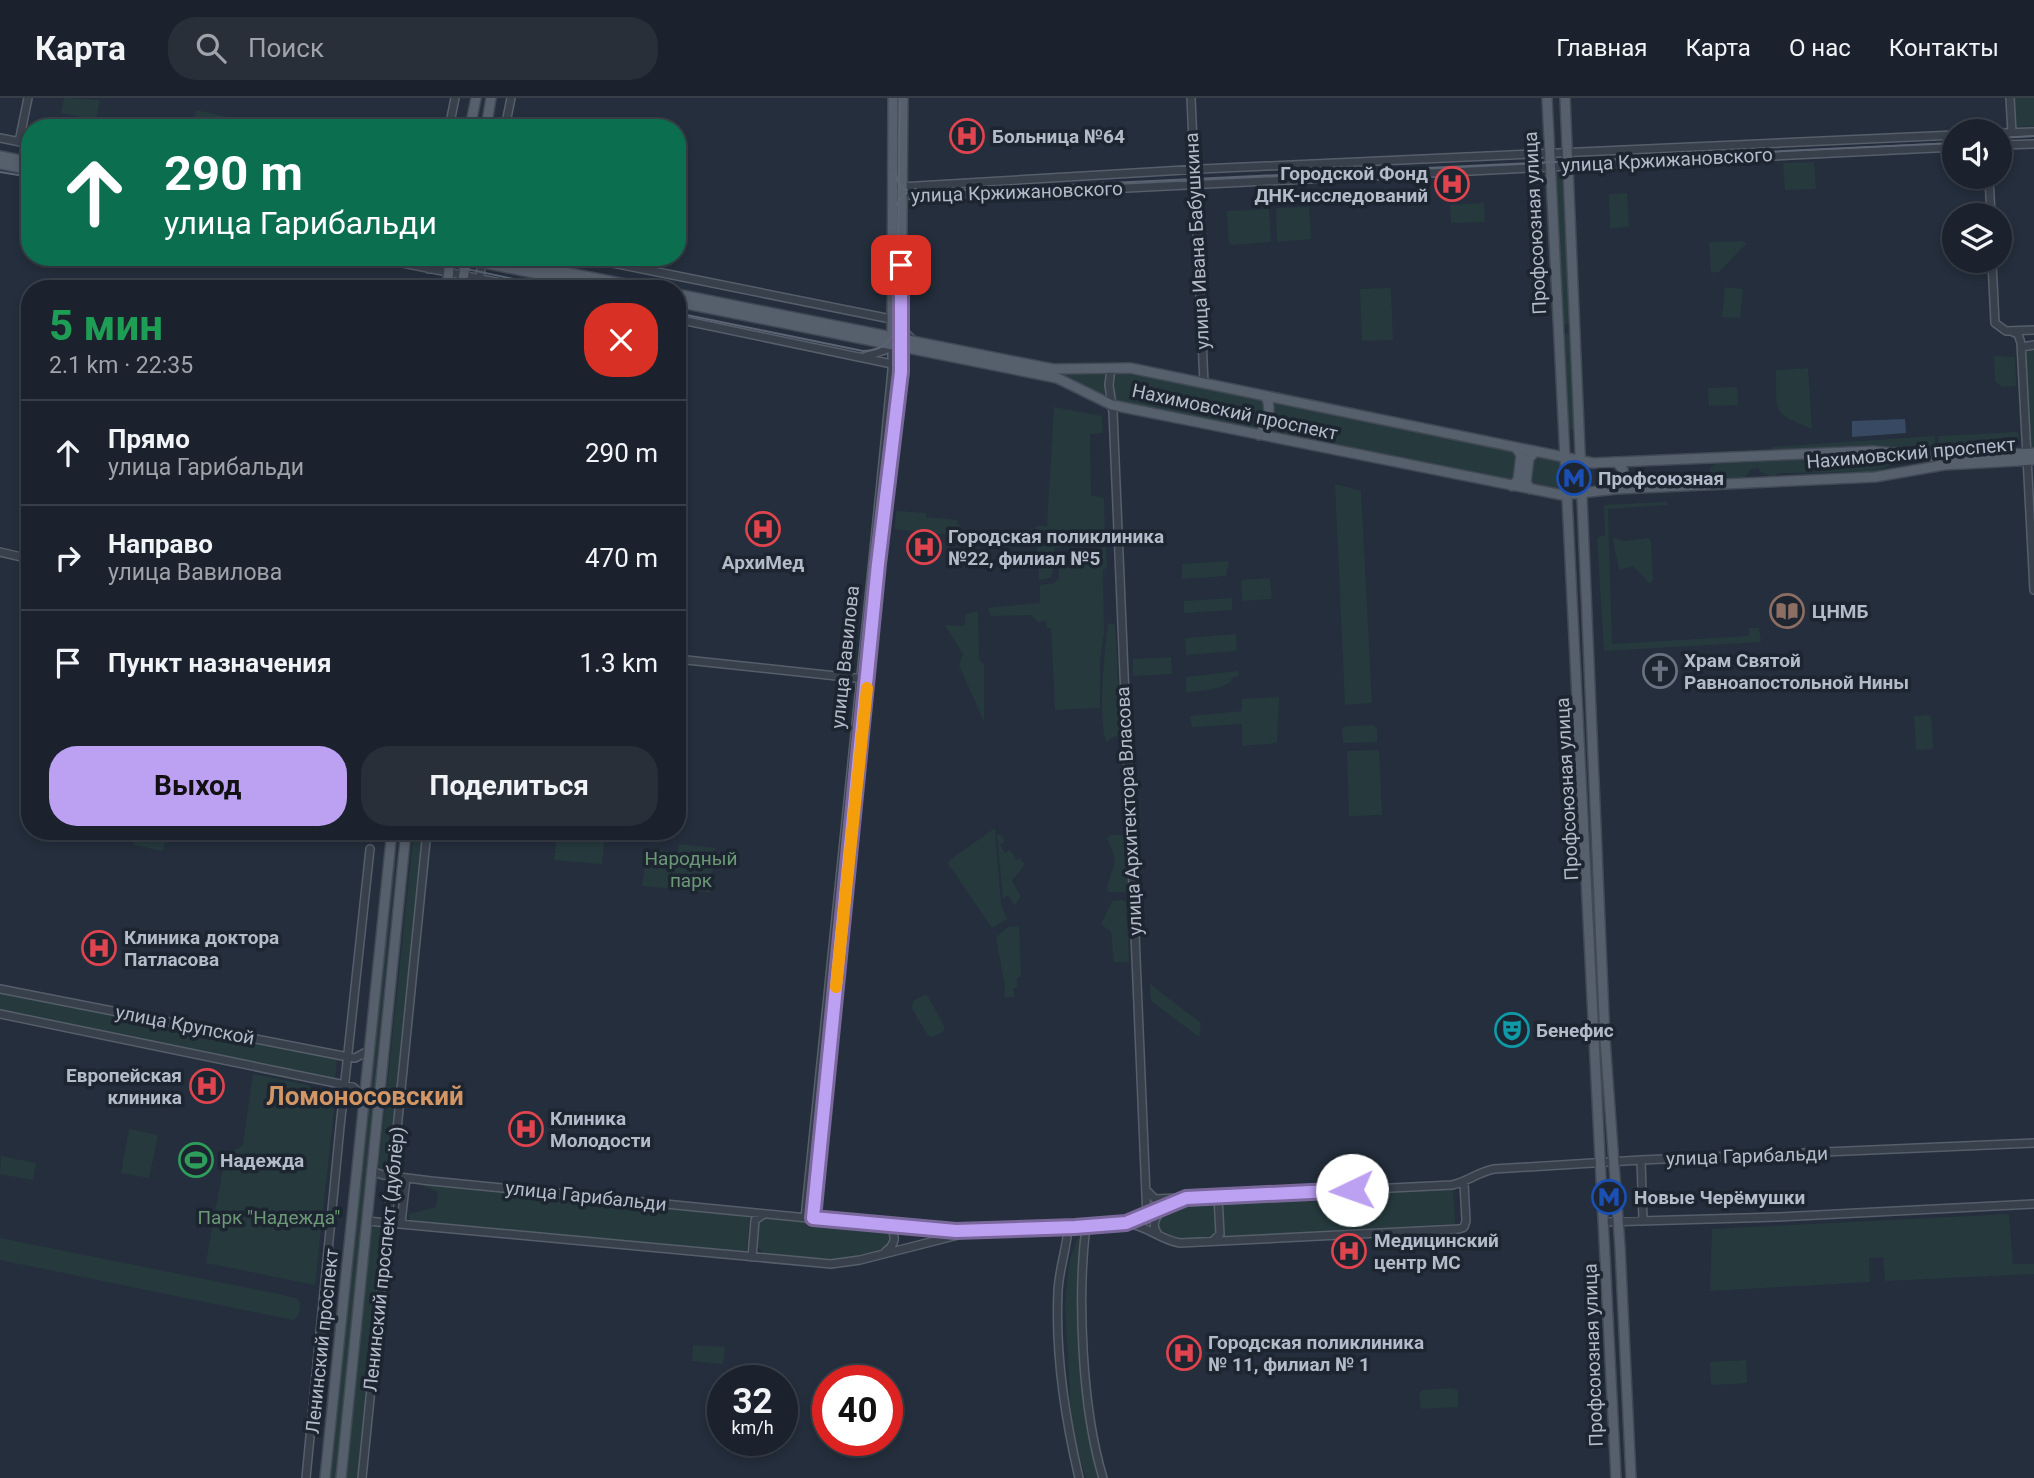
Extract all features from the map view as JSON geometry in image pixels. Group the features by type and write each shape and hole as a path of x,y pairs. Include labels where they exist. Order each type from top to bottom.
{"main road":[{"path":"472,119 476,98"},
{"path":"488,119 491,98"},
{"name":"улица Вавилова","path":"893,98 891,319 896,340"},
{"name":"улица Вавилова","path":"896,340 903,98"},
{"name":"Профсоюзная улица","path":"1547,98 1607,1162 1618,1222 1630,1478"},
{"name":"Профсоюзная улица","path":"1565,98 1605,1040 1605,1222 1616,1478"},
{"path":"0,156 21,160"},
{"path":"0,164 21,168"},
{"path":"448,280 450,266"},
{"path":"463,280 465,266"},
{"path":"514,266 574,280"},
{"path":"523,266 600,280"},
{"path":"686,296 896,340"},
{"path":"686,304 896,340"},
{"name":"Нахимовский проспект","path":"896,340 912,340 1053,369 1130,368 1581,461 1617,462 1873,451 1928,456 2030,457"},
{"name":"Нахимовский проспект","path":"896,340 920,351 1057,378 1112,405 1512,486 1568,494 1616,489 1875,477 2030,457"},
{"path":"1259,435 1268,416 1269,405 1266,397"},
{"path":"1512,486 1518,480 1521,455 1517,449"},
{"path":"1530,489 1526,482 1528,458 1535,452"},
{"path":"1928,456 1933,460 1929,468"},
{"path":"1616,489 1624,481 1623,470 1617,462"},
{"name":"Ленинский проспект","path":"325,1478 391,840"},
{"name":"Ленинский проспект","path":"341,1478 405,840"}],"street":[{"path":"24,119 28,98"},
{"path":"451,119 455,98"},
{"path":"507,119 511,98"},
{"name":"улица Ивана Бабушкина","path":"1191,98 1203,383"},
{"path":"2010,98 2011,119"},
{"path":"0,138 19,142 21,132"},
{"path":"2012,132 2034,132"},
{"name":"улица Кржижановского","path":"1942,136 902,185 892,191 902,197 1942,148"},
{"path":"1851,140 1851,152"},
{"path":"2012,145 2034,144"},
{"path":"415,266 485,280"},
{"path":"429,269 432,266"},
{"path":"480,279 483,266"},
{"path":"628,266 891,319"},
{"path":"1993,273 1995,323 2003,330 2013,332 2034,330"},
{"path":"1558,318 1561,325 1566,327 1572,324 1575,317"},
{"path":"686,321 892,364"},
{"path":"2013,332 2020,338 2022,347 2030,457 2034,590"},
{"path":"864,357 896,340"},
{"name":"улица Вавилова","path":"895,392 892,364 896,340"},
{"name":"улица Вавилова","path":"809,1218 895,392 901,372 896,340"},
{"path":"2022,347 2034,345"},
{"path":"901,372 906,357 920,351"},
{"name":"улица Архитектора Власова","path":"1111,368 1109,385 1148,1191 1147,1216 1150,1230"},
{"path":"0,552 21,557"},
{"path":"686,660 864,678"},
{"name":"Ленинский проспект (дублёр)","path":"362,1478 426,840"},
{"path":"306,1478 370,849"},
{"name":"улица Крупской","path":"0,989 349,1057 361,1057 369,1051"},
{"name":"улица Крупской","path":"0,1014 345,1085 353,1087 364,1097"},
{"name":"улица Гарибальди","path":"1147,1216 1186,1198 1440,1185 1464,1182 1481,1172 1494,1169 2034,1143"},
{"path":"1641,1160 1643,1220"},
{"name":"улица Гарибальди","path":"371,1171 406,1178 890,1227 973,1231 1126,1223 1140,1225 1169,1241 1180,1243 1459,1229 1464,1227 1466,1221 1464,1182"},
{"path":"401,1223 406,1178"},
{"path":"1148,1191 1155,1199 1186,1198"},
{"path":"1213,1241 1220,1234 1218,1196"},
{"path":"1605,1222 2034,1204"},
{"path":"1157,1234 1155,1220 1165,1207"},
{"path":"752,1257 755,1220 765,1214"},
{"path":"1126,1223 1147,1216"},
{"name":"улица Гарибальди","path":"367,1221 831,1264 881,1255 973,1231"},
{"path":"1086,1226 1083,1259 1084,1351 1096,1451 1103,1478"},
{"path":"881,1255 890,1249 895,1240 890,1227"},
{"path":"1068,1227 1058,1291 1060,1342 1068,1432 1079,1478"}],"green space":[{"path":"64,98 100,100 96,119 61,113"},
{"path":"2013,98 2034,98 2034,126 2014,127"},
{"path":"196,110 236,119 194,119"},
{"path":"1814,162 1816,189 1785,190 1783,163"},
{"path":"1564,174 1571,321 1566,325 1562,323 1555,175"},
{"path":"1627,193 1629,227 1610,228 1609,194"},
{"path":"1484,203 1485,222 1451,223 1450,205"},
{"path":"1309,207 1311,239 1277,242 1276,208"},
{"path":"1269,209 1271,242 1229,245 1227,211"},
{"path":"1744,241 1746,244 1719,272 1711,273 1709,242"},
{"path":"1725,287 1743,289 1740,318 1722,317"},
{"path":"1391,288 1393,340 1362,341 1360,289"},
{"path":"1564,334 1571,336 1573,431 1569,428"},
{"path":"2029,348 2034,348 2034,447 2029,445 2024,354"},
{"path":"1994,356 2015,357 2016,386 2002,387 1995,381"},
{"path":"1808,368 1812,429 1782,414 1776,395 1776,370"},
{"path":"1106,373 1107,392 1103,395 1058,374"},
{"path":"1116,374 1261,399 1265,403 1260,427 1255,430 1115,400 1113,380"},
{"path":"1737,387 1738,405 1709,406 1708,388"},
{"path":"1273,402 1516,452 1516,478 1511,481 1267,433"},
{"path":"1054,407 1102,416 1103,433 1090,434 1091,495 1104,498 1105,541 1055,548 1050,578 1039,580 1036,526 1047,526"},
{"path":"2018,432 2019,442 2016,444 1940,451 1938,436"},
{"path":"1935,436 1934,451 1873,445 1773,450 1772,447"},
{"path":"1536,455 1559,460 1563,484 1560,489 1529,483 1529,459"},
{"path":"1871,456 1906,458 1875,472 1780,473 1772,477 1760,472 1758,468 1750,470 1744,479 1714,480 1709,469 1716,464"},
{"path":"1335,484 1361,491 1372,703 1345,705"},
{"path":"1667,502 1667,505 1608,509 1612,644 1749,636 1749,628 1759,628 1761,642 1604,651 1597,539 1605,535 1604,505"},
{"path":"896,511 926,513 926,517 957,520 957,525 960,525 959,536 895,529"},
{"path":"1649,538 1653,581 1649,583 1633,566 1619,570 1613,539 1624,541"},
{"path":"1106,547 1107,567 1103,571 1104,633 1100,660 1100,708 1055,710 1051,628 1047,628 1046,621 1038,622 1031,615 991,616 988,608 1040,603 1040,585 1054,583 1059,578 1059,554"},
{"path":"1229,561 1226,576 1182,579 1182,564"},
{"path":"1270,578 1272,599 1242,601 1241,580"},
{"path":"1232,598 1232,610 1184,613 1184,601"},
{"path":"978,611 979,660 984,664 984,722 959,665 963,654 945,625 964,626 966,614"},
{"path":"1108,623 1115,624 1121,734 1107,743 1102,703"},
{"path":"1236,634 1237,651 1186,655 1185,638"},
{"path":"1171,657 1172,674 1133,676 1133,659"},
{"path":"1238,671 1239,675 1225,685 1186,692 1186,677"},
{"path":"1279,697 1277,743 1242,746 1242,724 1192,727 1190,716 1242,711 1242,699"},
{"path":"1931,715 1933,749 1916,750 1914,716"},
{"path":"1374,725 1377,729 1377,742 1343,743 1342,730 1345,726"},
{"path":"1379,750 1382,815 1349,816 1347,751"},
{"path":"995,828 1001,904 1007,919 992,928 947,862"},
{"path":"997,834 1005,841 1000,845 1005,853 1010,850 1017,860 1020,858 1024,863 1012,881 1021,896 1015,906 1008,895 1003,899"},
{"path":"1110,835 1127,835 1130,892 1107,890 1115,862 1107,838"},
{"path":"135,840 165,840 163,851 134,845"},
{"path":"413,840 424,840 391,1169 386,1173 380,1170"},
{"path":"557,840 604,840 602,864 554,860"},
{"name":"Народный парк","path":"679,844 715,848 710,892 642,886 645,865 655,865 656,850 678,852"},
{"path":"394,848 396,862 336,1478 331,1478"},
{"path":"1112,901 1126,902 1129,962 1114,962 1111,932 1101,924"},
{"path":"1019,926 1021,976 1016,979 1018,986 1013,989 1015,997 1004,997 1005,987 996,937 1008,927"},
{"path":"1150,984 1201,1023 1199,1037 1151,1001"},
{"path":"0,991 337,1059 335,1080 0,1012"},
{"path":"924,995 928,996 944,1026 944,1031 933,1037 928,1036 912,1008 913,1001"},
{"name":"Парк \"Надежда\"","path":"253,1074 308,1085 313,1095 335,1100 315,1285 206,1263 225,1157 243,1145"},
{"path":"129,1129 158,1135 149,1178 121,1173"},
{"path":"1,1156 36,1163 33,1180 0,1174"},
{"path":"420,1181 747,1214 747,1250 742,1254 409,1220 409,1214 436,1207 438,1192 420,1185"},
{"path":"1453,1188 1455,1224 1225,1237 1223,1201"},
{"path":"1212,1200 1218,1219 1213,1238 1178,1239 1159,1231 1156,1224 1161,1216 1173,1207 1187,1202"},
{"path":"2009,1214 2013,1264 2034,1264 2034,1274 1885,1281 1883,1257 1869,1258 1870,1282 1710,1291 1712,1229"},
{"path":"767,1217 887,1228 892,1235 891,1244 883,1250 835,1260 766,1255 756,1246 757,1225"},
{"path":"377,1225 384,1227 359,1478 346,1478 371,1230"},
{"path":"0,1238 279,1294 298,1299 300,1311 293,1320 0,1260"},
{"path":"1077,1239 1080,1360 1087,1420 1099,1478 1086,1478 1072,1430 1065,1305 1069,1263"},
{"path":"693,1345 725,1347 723,1364 692,1361"},
{"path":"1746,1360 1747,1383 1711,1385 1710,1362"},
{"path":"1454,1388 1458,1391 1458,1407 1421,1409 1419,1394 1422,1390"}],"water":[{"path":"1905,419 1906,433 1852,437 1852,421"}],"tram line":[{"path":"686,315 863,351 886,344 897,323 900,98"},
{"path":"2012,137 2034,136"},
{"path":"896,175 904,189 919,192 1942,144"},
{"path":"0,172 21,176"},
{"path":"896,205 904,194 916,189"},
{"path":"453,266 518,280"}],"slow traffic":[{"path":"836,987 867,688"}],"place":[{"name":"Больница №64","path":"967,136"},
{"name":"Городской Фонд ДНК-исследований","path":"1452,184"},
{"name":"Профсоюзная","path":"1574,478"},
{"name":"АрхиМед","path":"763,529"},
{"name":"Городская поликлиника №22, филиал №5","path":"924,547"},
{"name":"ЦНМБ","path":"1787,611"},
{"name":"Храм Святой Равноапостольной Нины","path":"1660,671"},
{"name":"Клиника доктора Патласова","path":"99,948"},
{"name":"Бенефис","path":"1512,1030"},
{"name":"Европейская клиника","path":"207,1086"},
{"name":"Клиника Молодости","path":"526,1129"},
{"name":"Надежда","path":"196,1160"},
{"name":"Новые Черёмушки","path":"1609,1197"},
{"name":"Медицинский центр МС","path":"1349,1251"},
{"name":"Городская поликлиника № 11, филиал № 1","path":"1184,1353"}],"district":[{"name":"Ломоносовский","path":"365,1096"}],"route":[{"path":"901,265 901,372 878,564 813,1218 956,1231 1075,1227 1138,1220 1186,1198 1352,1190"}]}
